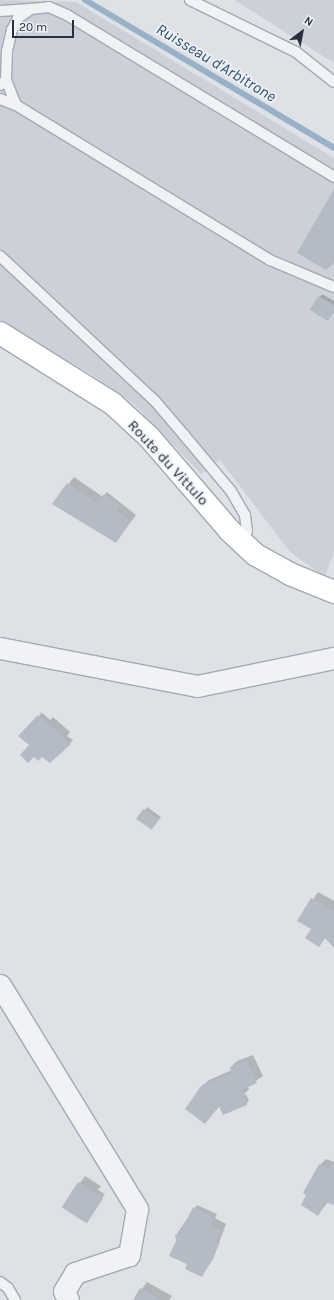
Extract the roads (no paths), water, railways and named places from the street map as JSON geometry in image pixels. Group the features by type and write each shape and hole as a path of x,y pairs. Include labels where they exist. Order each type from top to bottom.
{"street":[{"name":"Route du Vittulo","path":"0,334 113,404 149,437 230,531 256,554 290,574 334,592"},
{"path":"0,648 197,686 334,658"},
{"path":"0,984 137,1208 129,1255 75,1273 64,1291 68,1300"}],"lane":[{"path":"190,0 296,52 334,82"},
{"path":"0,12 49,8 67,15 334,177"},
{"path":"16,105 3,82 7,51 12,30 18,18 31,9"},
{"path":"0,99 16,105 270,260 334,287"},
{"path":"0,256 155,401 184,435 231,491 245,515 247,531 242,542"},
{"path":"0,1282 8,1288 15,1300"}],"waterway":[{"name":"Ruisseau d'Arbitrone","path":"85,0 334,148"}]}
